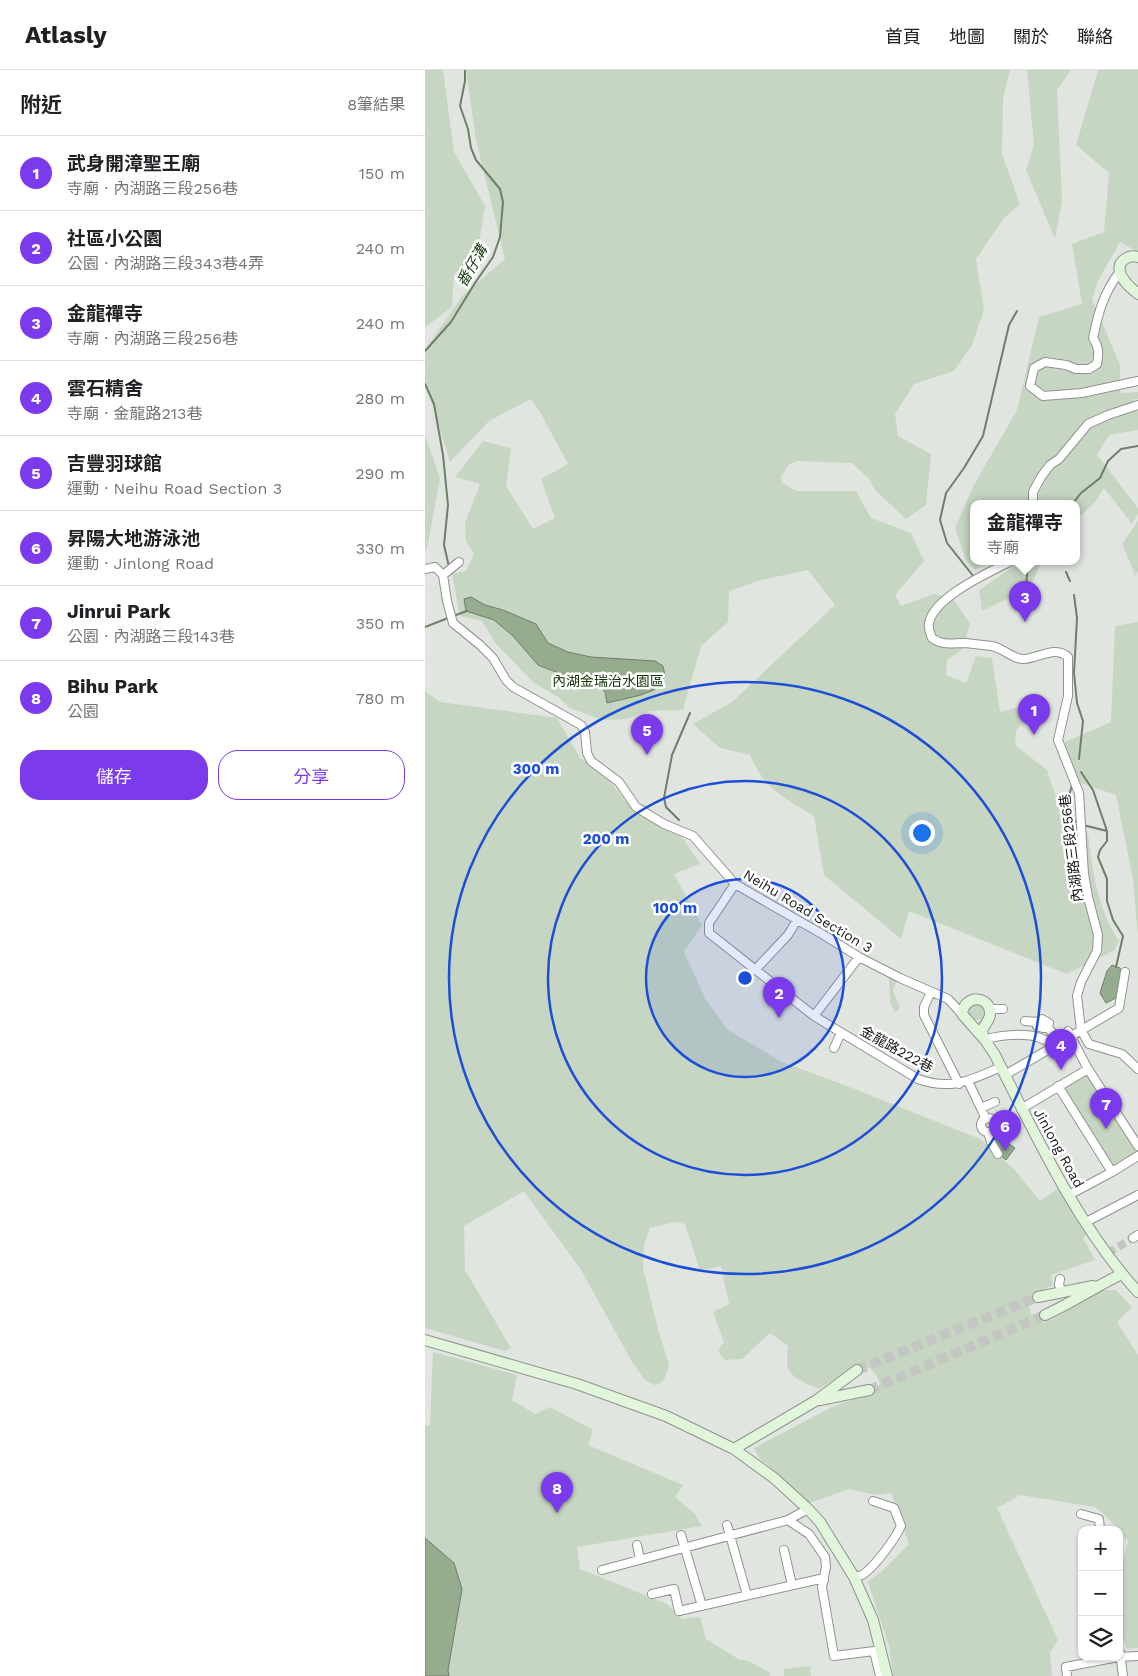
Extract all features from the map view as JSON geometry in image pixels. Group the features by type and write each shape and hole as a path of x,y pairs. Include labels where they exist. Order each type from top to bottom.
{"street":[{"path":"1138,257 1127,257 1121,263 1120,271 1107,288 1099,310 1093,338 1098,344 1097,364 1089,369 1076,369 1066,365 1045,362 1034,368 1030,386 1043,396 1082,393 1138,381"},
{"path":"1120,271 1128,287 1138,294"},
{"path":"1033,500 1033,492 1041,477 1089,424 1108,415 1138,405"},
{"path":"425,569 435,567 443,575 459,562"},
{"name":"內湖路三段256巷","path":"1004,565 949,595 934,610 928,624 932,638 939,643 995,647 1023,660 1055,652 1063,652 1068,657 1068,696 1058,740 1079,793 1087,897 1098,935 1097,951 1081,982 1077,996 1081,1030"},
{"name":"Neihu Road Section 3","path":"443,575 453,623 493,658 505,680 513,687 581,725 585,732 587,753 591,761 619,782 636,808 664,824 693,836 735,884 822,934 859,958 948,999 962,1014"},
{"name":"金龍路222巷","path":"735,884 709,923 709,933 813,1016 918,1079 928,1082 945,1085 959,1084 1003,1071 1057,1044 1069,1034 1081,1030 1119,1008 1125,972"},
{"path":"755,970 788,935 797,920"},
{"path":"813,1016 859,958"},
{"path":"931,992 923,1014 959,1084"},
{"path":"962,1014 965,1005 973,1000 982,1000 989,1009 990,1017 982,1032 985,1040 995,1037 1028,1035 1057,1044"},
{"path":"989,1009 1003,1009"},
{"name":"Jinlong Road","path":"962,1014 985,1040 1003,1071 1021,1109 1086,1222 1122,1274 1138,1292"},
{"path":"1025,1021 1037,1022 1042,1019 1049,1022 1048,1028 1057,1044"},
{"path":"1081,1030 1089,1044 1122,1054 1138,1069"},
{"path":"834,1048 841,1033"},
{"path":"1069,1034 1087,1069 1138,1146"},
{"path":"1078,1050 1089,1044"},
{"path":"1021,1109 1087,1069"},
{"path":"968,1080 986,1119 992,1120 995,1123 994,1129 988,1132 998,1154"},
{"path":"1058,1086 1112,1172"},
{"path":"981,1108 995,1102"},
{"path":"1069,1195 1138,1156"},
{"path":"1086,1222 1138,1195"},
{"path":"1099,1285 1041,1297 1051,1307 1048,1314 1122,1274"},
{"path":"1060,1280 1060,1292 1057,1299 1058,1303 1065,1306"},
{"path":"425,1340 525,1368 666,1416 734,1449 774,1478 820,1522 854,1576 873,1620 887,1676"},
{"path":"734,1449 817,1400 853,1373 852,1388 864,1391 817,1400"},
{"path":"854,1576 861,1576 872,1565 895,1540 901,1526 894,1508 873,1501"},
{"path":"602,1570 789,1520 808,1509"},
{"path":"1081,1514 1099,1519 1100,1526"},
{"path":"789,1520 809,1534 825,1558 826,1568 822,1587 834,1656 874,1651 880,1676"},
{"path":"727,1525 747,1595"},
{"path":"681,1536 702,1606"},
{"path":"637,1545 640,1559"},
{"path":"783,1550 792,1584"},
{"path":"652,1594 674,1589 679,1611 792,1584 819,1579 824,1580"},
{"path":"1123,1656 1138,1656"},
{"path":"1067,1676 1066,1667 1095,1661"},
{"path":"1120,1661 1123,1676"}],"green space":[{"path":"425,70 443,70 454,152 485,206 477,257 454,274 452,307 425,327"},
{"name":"內湖金瑞治水園區","path":"466,70 1010,70 1003,99 1002,154 1020,204 1004,218 976,259 984,310 972,345 954,371 914,384 895,414 898,436 931,454 926,505 906,519 875,490 869,479 852,463 797,461 788,465 781,477 782,483 797,491 856,491 871,518 911,533 924,561 895,595 901,606 934,594 953,599 970,623 963,649 947,660 946,675 966,683 976,656 992,658 1000,712 1019,707 1027,715 1016,731 1015,745 1047,770 1067,830 1088,833 1094,875 1101,903 1119,941 1115,950 1067,974 909,911 901,939 824,875 814,816 769,785 762,777 750,755 720,748 693,724 732,702 835,605 808,570 761,580 729,591 728,622 701,646 683,710 648,711 627,719 602,720 570,708 558,697 534,683 496,644 482,621 460,616 452,574 466,571 474,554 466,541 465,523 480,484 455,477 483,441 511,448 506,486 533,529 555,518 541,479 568,464 531,399 489,421 450,462 425,381 425,350 463,295 505,259 476,140"},
{"path":"1027,70 1071,70 1057,90 1062,200 1055,239 1026,170 1034,145"},
{"path":"1098,70 1138,70 1138,252 1120,242 1098,281 1092,299 1120,365 1120,393 1138,392 1138,399 1133,399 1138,412 1138,430 1109,435 1097,455 1138,508 1138,514 1132,524 1104,488 1095,502 1080,516 1080,500 970,500 970,564 966,560 955,528 974,485 1017,410 1039,317 1082,304 1072,244 1104,232 1109,173 1076,145"},
{"path":"425,435 440,478 427,549 425,550"},
{"path":"1138,521 1138,571 1136,576 1122,544"},
{"path":"970,565 984,565 975,570"},
{"path":"1016,565 1040,565 1030,588 982,611 979,590"},
{"path":"1138,622 1138,937 1133,879 1116,795 1075,781 1065,742 1111,722 1115,626"},
{"path":"425,691 440,702 557,718 580,758 603,772 625,801 645,805 680,834 700,864 674,874 702,925 684,952 706,1000 728,1030 782,1062 980,1139 1014,1169 1040,1201 1063,1185 1091,1231 1083,1238 1095,1260 1051,1275 1053,1285 1026,1297 1031,1314 1043,1322 1052,1320 1103,1290 1116,1290 1132,1307 1117,1322 1138,1355 1138,1648 1127,1649 1123,1638 1123,1561 1128,1541 1123,1535 1123,1526 1115,1526 1095,1507 1020,1495 997,1508 1058,1640 1050,1652 1052,1676 893,1676 889,1646 868,1582 881,1572 909,1544 891,1493 876,1495 849,1489 810,1503 760,1459 754,1448 832,1407 876,1391 880,1383 872,1370 859,1364 819,1389 798,1379 791,1373 787,1364 788,1346 770,1333 742,1359 725,1360 718,1351 724,1342 713,1312 729,1304 721,1266 700,1271 685,1224 675,1222 650,1228 644,1245 643,1268 669,1365 665,1378 661,1383 654,1385 645,1380 631,1360 581,1270 524,1191 464,1226 465,1270 511,1348 505,1351 425,1328"},
{"path":"889,975 897,979 893,991 900,1008 895,1012 890,1002"},
{"path":"977,1004 983,1006 985,1012 983,1018 977,1020 971,1018 969,1012 971,1006"},
{"path":"1088,1069 1138,1146 1138,1156 1112,1172 1058,1086"},
{"path":"433,1352 517,1375 512,1400 535,1414 550,1407 593,1430 588,1445 683,1485 675,1497 695,1514 702,1526 577,1547 580,1569 667,1604 682,1619 700,1617 706,1639 740,1660 749,1661 770,1673 770,1676 425,1676 425,1426 430,1425"},
{"path":"810,1666 811,1676 784,1676 784,1669"}],"shaded area":[{"path":"471,597 485,605 503,610 536,624 548,643 568,652 591,657 655,661 663,666 665,676 654,690 607,703 605,692 595,680 571,678 538,665 513,636 494,620 466,611 464,599"},
{"path":"1112,965 1120,968 1123,973 1116,998 1106,1003 1100,993 1107,971"},
{"path":"999,1137 1015,1148 1006,1160 1000,1155 992,1141"},
{"path":"425,1538 454,1563 462,1589 448,1670 449,1676 425,1676"}],"waterway":[{"name":"番仔溝","path":"425,351 451,322 493,257 500,237 503,202 500,189 476,160 460,106 465,81 465,70"},
{"path":"974,577 947,543 940,520 946,493 983,436 1009,325 1017,311"},
{"name":"番仔溝","path":"425,384 434,404 443,455 448,505 444,545 449,567"},
{"path":"1075,500 1100,478 1108,461 1121,449 1138,446"},
{"path":"1024,604 1029,565"},
{"path":"1066,572 1070,581"},
{"path":"1074,595 1077,618 1074,673 1077,703 1083,721 1079,759"},
{"name":"番仔溝","path":"453,616 467,611"},
{"name":"番仔溝","path":"425,627 448,618"},
{"name":"番仔溝","path":"679,820 666,807 664,798 672,755 690,713"},
{"path":"1081,772 1093,790 1107,831 1107,841 1100,850 1098,857 1107,879 1107,901 1113,920 1123,936 1116,967"},
{"path":"1072,785 1066,807 1071,818 1079,824"},
{"path":"1083,825 1107,831"}],"tunnel":[{"path":"1108,1253 1133,1238"},
{"path":"857,1370 1038,1297"},
{"path":"869,1390 1045,1315"}],"place":[{"name":"金龍禪寺","path":"1025,622"},
{"name":"武身開漳聖王廟","path":"1034,735"},
{"name":"吉豐羽球館","path":"647,755"},
{"name":"社區小公園","path":"779,1018"},
{"name":"雲石精舍","path":"1061,1070"},
{"name":"Jinrui Park","path":"1106,1129"},
{"name":"昇陽大地游泳池","path":"1005,1151"},
{"name":"Bihu Park","path":"557,1513"}]}
